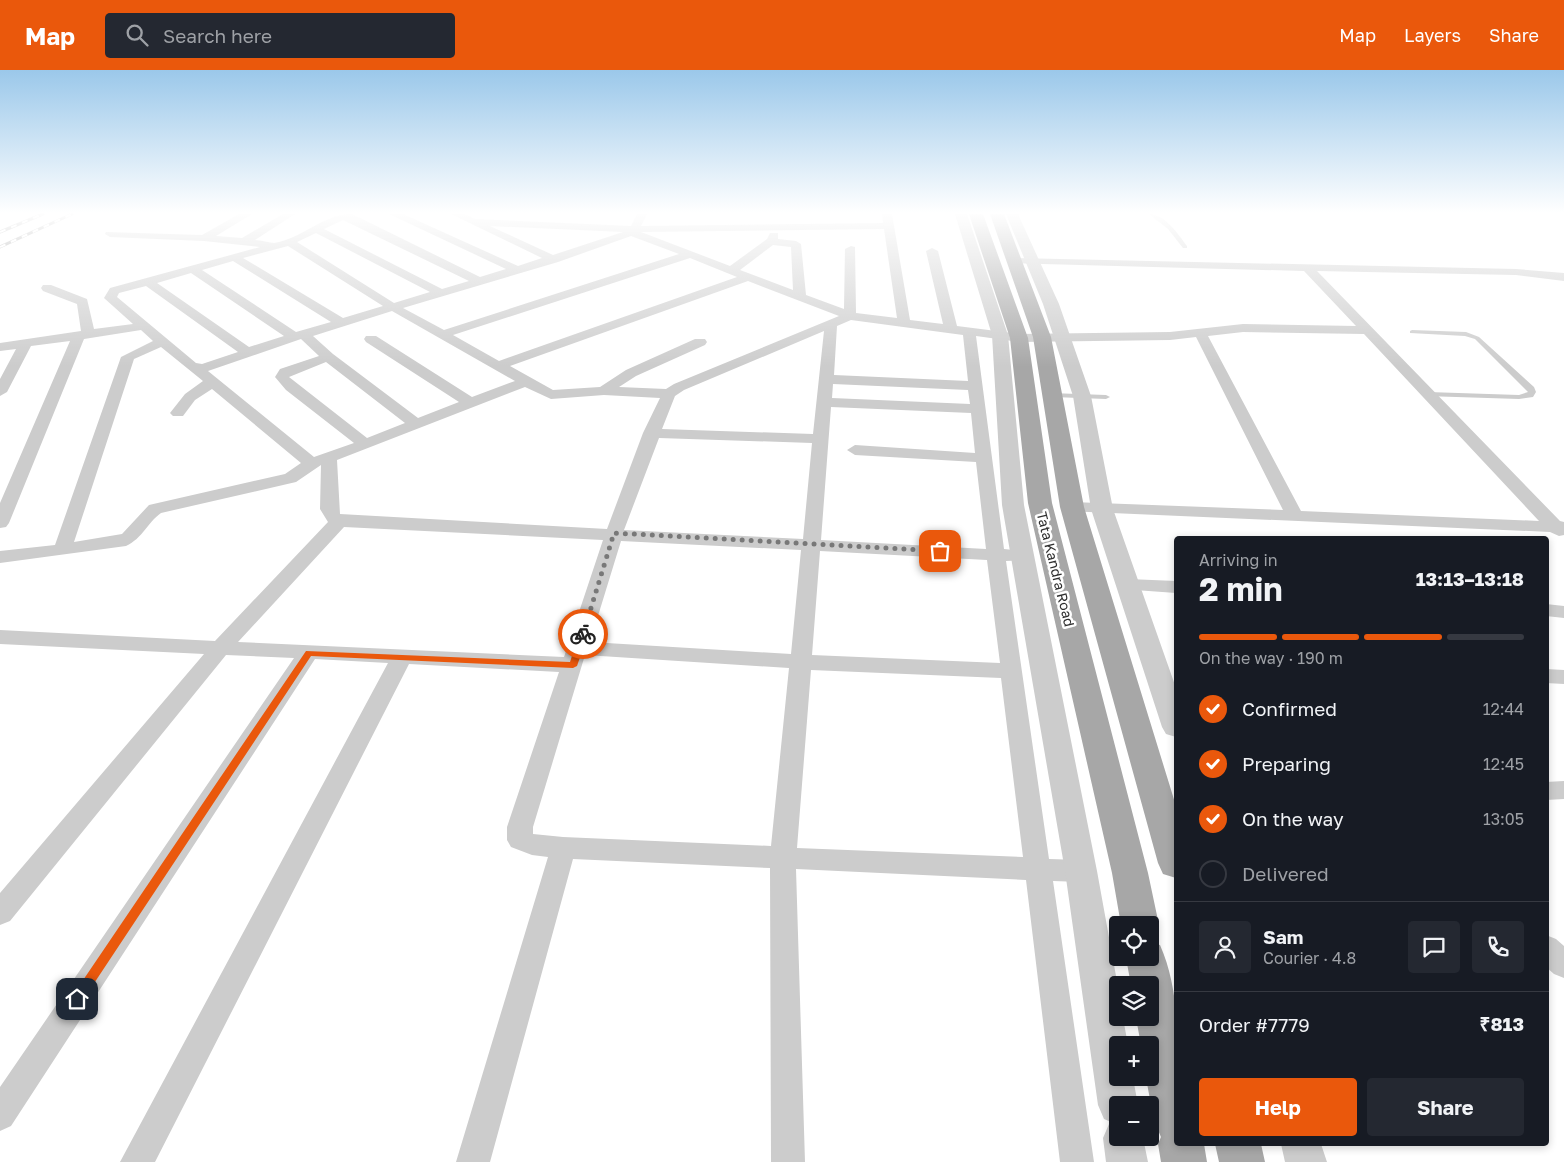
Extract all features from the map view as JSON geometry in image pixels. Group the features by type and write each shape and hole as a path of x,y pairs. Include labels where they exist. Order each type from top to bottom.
{"main road":[{"name":"Tata Kandra Road","path":"999,265 1031,337 1052,395 1072,507 1174,857"},
{"name":"Tata Kandra Road","path":"1024,265 1040,303 1031,337 1040,503 1130,873 1138,916"},
{"path":"1147,966 1174,1110"},
{"path":"1181,1146 1184,1162"},
{"path":"1238,1146 1242,1162"}],"street":[{"path":"208,265 114,291 110,298 305,458 320,460"},
{"path":"246,265 340,322"},
{"path":"321,265 551,396 604,391 669,394"},
{"path":"386,265 441,293"},
{"path":"446,265 478,281"},
{"path":"506,265 517,270"},
{"path":"196,368 391,306 536,265"},
{"path":"441,335 658,265"},
{"path":"715,265 800,297 840,320"},
{"path":"731,271 739,265"},
{"path":"798,265 800,297"},
{"path":"788,1162 783,857 826,379 840,320 849,265"},
{"path":"895,265 904,323"},
{"path":"937,265 960,330 975,386 1077,1162"},
{"path":"990,265 1031,337 1082,396 1102,509 1174,721"},
{"path":"1248,265 1516,272 1564,277"},
{"path":"1307,266 1428,394 1561,530"},
{"path":"193,269 297,335 416,424"},
{"path":"497,366 747,277"},
{"path":"149,282 247,352"},
{"path":"0,523 84,335 83,302 47,288"},
{"path":"1081,871 563,848 532,844 520,840 520,827 576,657 614,533 669,394 679,387 840,320 904,323 1031,337 1162,336 1243,328 1367,330"},
{"path":"0,347 144,326"},
{"path":"1200,332 1295,516"},
{"path":"1031,337 1014,505 1081,871 1117,1096"},
{"path":"371,339 471,403"},
{"path":"62,550 128,357 162,342"},
{"path":"604,391 631,373 700,342"},
{"path":"0,392 26,343"},
{"path":"328,357 285,372 282,377 291,387 366,444"},
{"path":"826,379 975,386"},
{"path":"178,413 190,397 212,382"},
{"path":"0,557 120,542 136,534 143,518 155,509 290,478 320,460 524,382"},
{"path":"824,402 978,409"},
{"path":"652,433 820,439"},
{"path":"854,450 984,458"},
{"path":"320,460 329,509 332,517 339,521 614,533 1023,556"},
{"path":"1072,507 1561,530"},
{"path":"0,913 221,647 339,521"},
{"path":"1128,585 1174,588"},
{"path":"1549,610 1564,612"},
{"path":"0,637 402,657 576,657 801,662 1012,670"},
{"path":"0,1115 309,653"},
{"path":"137,1162 402,657"},
{"path":"1549,676 1564,677"},
{"path":"1549,791 1564,790"},
{"path":"473,1162 563,848"},
{"path":"1124,1146 1127,1162"},
{"path":"1302,1146 1306,1162"}],"lane":[{"path":"1412,332 1466,334 1477,338 1532,392 1519,397 1428,394"},
{"path":"1052,395 1106,397"}],"way so far":[{"path":"583,634 614,533 940,551"}],"route":[{"path":"77,999 309,653 573,666 583,634"}]}
